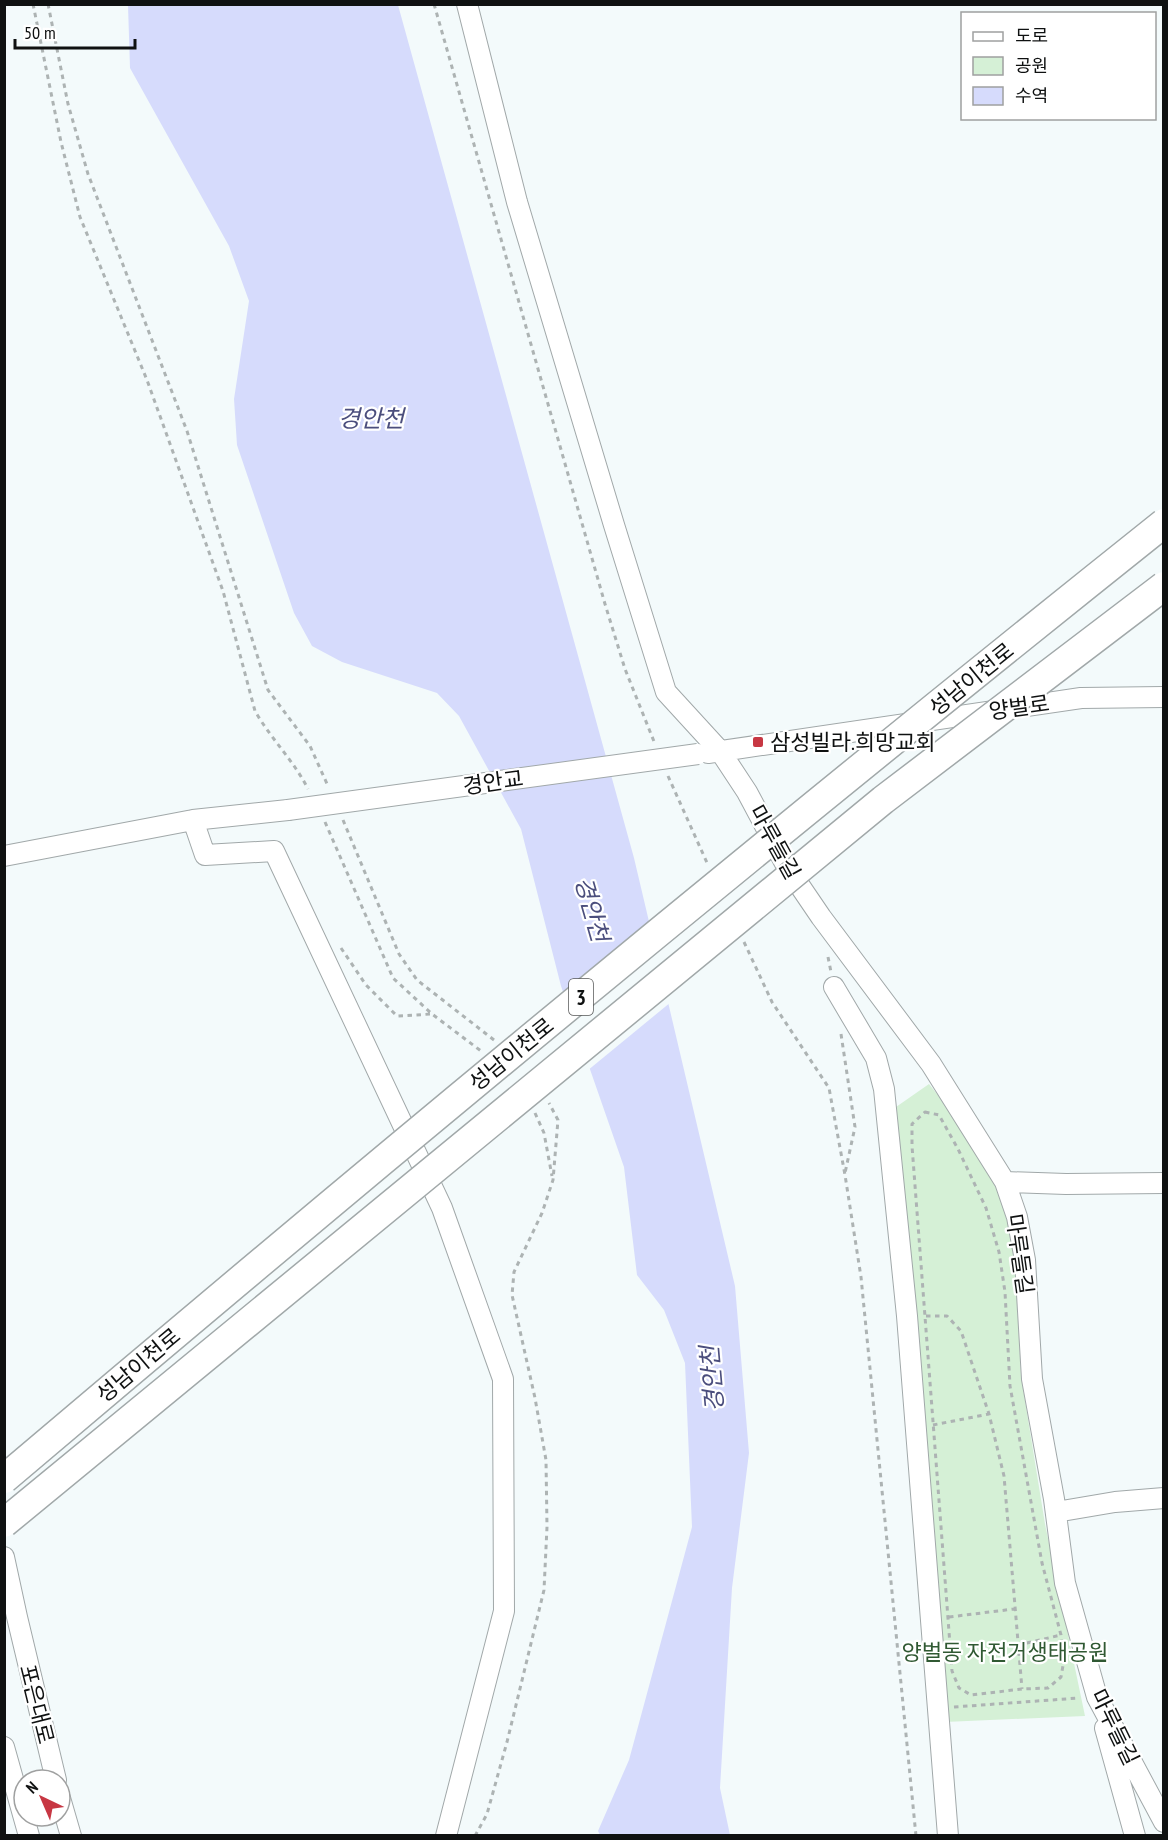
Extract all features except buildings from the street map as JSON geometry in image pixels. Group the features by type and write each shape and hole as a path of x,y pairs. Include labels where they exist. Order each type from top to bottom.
{"highway":[{"name":"성남이천로","path":"4,1479 288,1238 681,915 1164,524"},
{"name":"성남이천로","path":"4,1523 883,801 1164,586"}],"street":[{"name":"마루들길","path":"467,4 517,202 666,692 720,751 747,792 787,867 821,917 932,1064 1005,1182 1017,1217 1025,1260 1032,1379 1056,1512 1065,1583 1097,1697 1164,1822"},
{"name":"양벌로","path":"698,754 1081,698 1164,697"},
{"name":"경안교","path":"6,856 193,820 288,810 698,754"},
{"path":"193,820 205,855 274,851 442,1208 503,1380 504,1611 446,1836"},
{"path":"834,987 876,1058 884,1089 916,1316 937,1708 948,1836"},
{"path":"1005,1182 1164,1183"},
{"path":"1056,1512 1115,1502 1164,1498"},
{"name":"포은대로","path":"4,1557 16,1617 53,1768"},
{"path":"1097,1697 1135,1836"},
{"path":"4,1748 29,1836"}],"path":[{"path":"33,4 61,142 80,217 147,380 223,591 255,711 265,729 300,773 310,793"},
{"path":"48,4 68,104 88,174 187,431 268,690 310,746 328,787"},
{"path":"320,813 393,978 432,1014 484,1054"},
{"path":"342,818 399,954 417,980 495,1041"},
{"path":"340,947 366,985 397,1016 432,1014"},
{"path":"828,952 834,987"},
{"path":"841,1034 855,1127 845,1175"},
{"path":"475,1836 487,1814 544,1590 547,1527 546,1460 512,1295 514,1272 542,1214 553,1180 558,1120 547,1100"},
{"path":"534,1112 544,1133 553,1180"},
{"path":"925,1112 939,1115 958,1149 986,1208 999,1252 1005,1292 1010,1386 1042,1563 1061,1635 1064,1660 1062,1677 1048,1688 971,1695 959,1688 952,1671 933,1425 916,1316 912,1124 925,1112"},
{"path":"916,1316 947,1316 962,1331 989,1414 1004,1476 1022,1689"},
{"path":"933,1425 989,1414"},
{"path":"949,1617 1014,1609"},
{"path":"1018,1645 1061,1635"},
{"path":"937,1708 1097,1697"}],"green space":[{"name":"양벌동 자전거생태공원","path":"929,1084 953,1114 995,1184 1014,1241 1021,1376 1045,1524 1085,1716 945,1722 896,1107"}],"water":[{"name":"경안천","path":"128,5 398,5 634,858 735,1286 749,1453 732,1588 720,1788 730,1835 600,1835 598,1831 629,1760 692,1527 685,1363 664,1310 637,1275 624,1167 561,986 521,829 459,716 437,693 342,662 312,646 294,613 237,445 234,399 249,301 229,246 130,68"}],"pier":[{"path":"653,925 671,1002 587,1071 562,999"}],"place":[{"name":"삼성빌라.희망교회","path":"758,742"}]}
